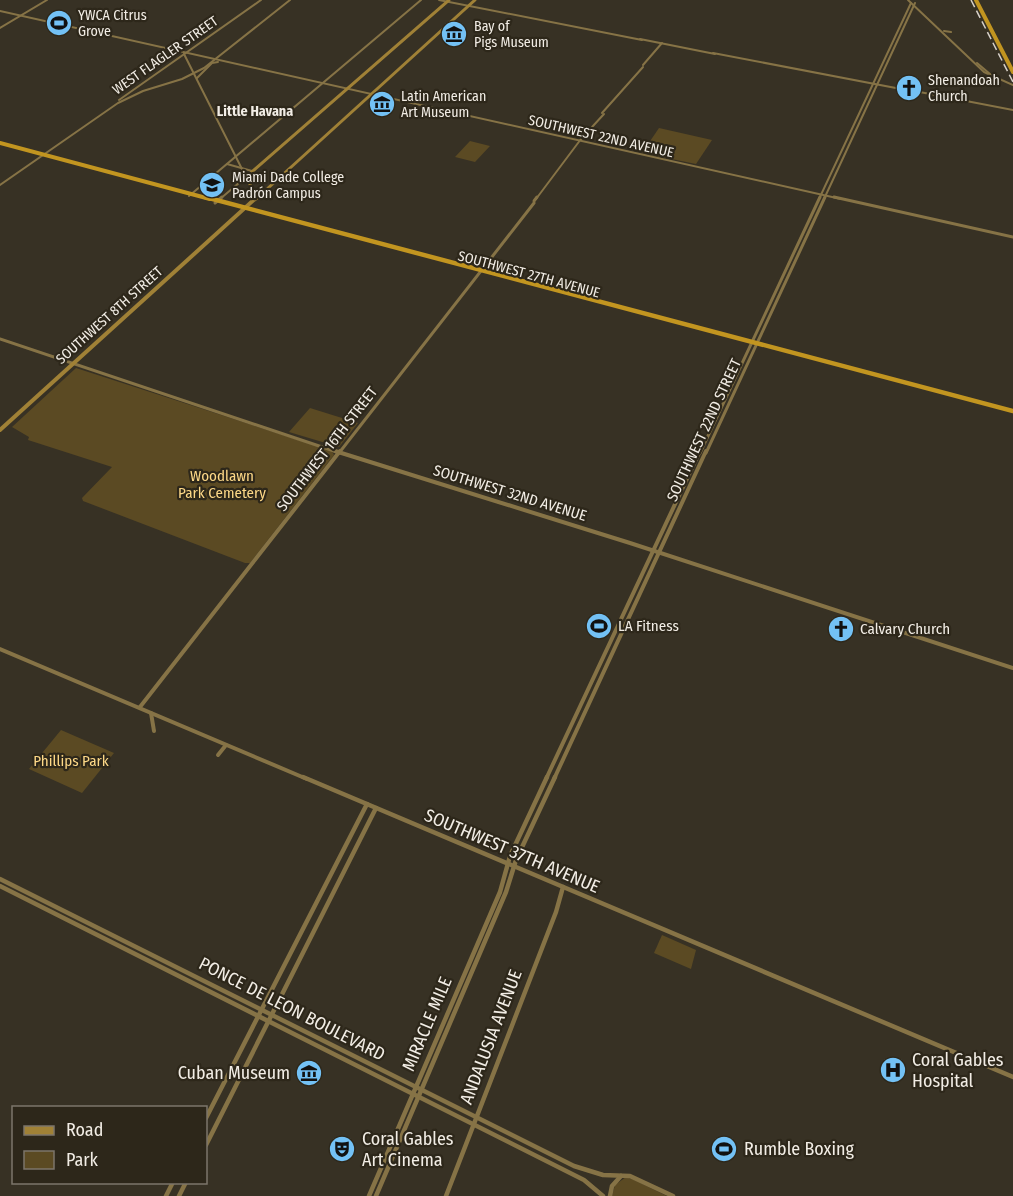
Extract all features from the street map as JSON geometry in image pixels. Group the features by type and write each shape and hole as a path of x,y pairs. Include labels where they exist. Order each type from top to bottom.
{"highway":[{"path":"978,0 1013,65"},
{"path":"978,0 1013,72"},
{"name":"SOUTHWEST 27TH AVENUE","path":"1,145 164,190 190,195"},
{"name":"SOUTHWEST 27TH AVENUE","path":"121,177 151,183 332,233 1013,412"},
{"path":"144,184 151,183"},
{"path":"164,190 171,189"},
{"name":"SOUTHWEST 27TH AVENUE","path":"244,209 287,221"},
{"name":"SOUTHWEST 27TH AVENUE","path":"755,344 929,390"},
{"path":"814,361 821,360"}],"main road":[{"path":"0,28 47,0"},
{"name":"WEST FLAGLER STREET","path":"0,185 261,0"},
{"path":"199,71 290,0"},
{"path":"190,195 421,0"},
{"path":"439,0 1013,110"},
{"path":"216,202 447,0"},
{"name":"SOUTHWEST 8TH STREET","path":"0,430 475,0"},
{"path":"912,2 964,53 995,78 1012,85"},
{"path":"912,2 984,72 1012,85"},
{"name":"SOUTHWEST 22ND STREET","path":"741,374 875,84 912,10 912,2"},
{"name":"SOUTHWEST 22ND STREET","path":"906,21 912,2"},
{"path":"912,10 919,10"},
{"path":"0,11 185,53 256,198"},
{"path":"944,31 951,32"},
{"path":"947,43 953,43"},
{"name":"SOUTHWEST 16TH STREET","path":"140,707 481,272 579,141 662,44"},
{"name":"SOUTHWEST 22ND AVENUE","path":"185,53 322,84"},
{"name":"SOUTHWEST 22ND AVENUE","path":"185,53 1013,238"},
{"path":"960,55 964,53"},
{"path":"189,62 190,57 193,56"},
{"path":"965,60 972,61"},
{"path":"199,71 218,62"},
{"path":"197,78 207,68"},
{"name":"WEST FLAGLER STREET","path":"81,128 121,101 199,71"},
{"path":"143,91 133,92 153,76"},
{"path":"227,164 252,171"},
{"name":"SOUTHWEST 32ND AVENUE","path":"0,339 74,363"},
{"name":"SOUTHWEST 22ND STREET","path":"507,863 654,551 706,449"},
{"name":"SOUTHWEST 22ND STREET","path":"514,866 706,449"},
{"name":"SOUTHWEST 32ND AVENUE","path":"340,452 654,551"},
{"name":"SOUTHWEST 32ND AVENUE","path":"660,553 1013,668"},
{"path":"632,599 637,602"},
{"name":"SOUTHWEST 37TH AVENUE","path":"0,649 1013,1077"},
{"path":"151,712 154,731"},
{"path":"218,755 226,744"},
{"path":"207,1116 367,804"},
{"path":"207,1143 376,808"},
{"path":"342,852 347,851 352,854"},
{"name":"MIRACLE MILE","path":"376,1196 500,891 507,863"},
{"path":"336,864 340,868 345,867"},
{"name":"MIRACLE MILE","path":"418,1089 506,892 514,866"},
{"name":"PONCE DE LEON BOULEVARD","path":"0,879 585,1171 603,1176 630,1176 673,1196"},
{"name":"PONCE DE LEON BOULEVARD","path":"0,886 415,1097 584,1180 603,1196"},
{"name":"ANDALUSIA AVENUE","path":"446,1196 556,912 563,887"},
{"path":"304,926 310,936"},
{"path":"230,1070 234,1078 240,1075"},
{"path":"221,1087 229,1084 232,1091"},
{"name":"MIRACLE MILE","path":"369,1196 415,1097"},
{"path":"610,1196 612,1186 621,1176"}],"street":[{"name":"SOUTHWEST 32ND AVENUE","path":"74,363 340,452"},
{"name":"SOUTHWEST 22ND STREET","path":"706,449 741,374"},
{"name":"SOUTHWEST 32ND AVENUE","path":"654,551 660,553"}],"green space":[{"path":"659,128 712,140 696,164 642,153"},
{"path":"470,141 490,146 475,162 455,157"},
{"name":"Woodlawn Park Cemetery","path":"76,368 332,451 334,455 250,563 245,563 83,501 82,498 112,467 28,440 29,437 12,427"},
{"path":"310,408 358,423 339,447 289,432"},
{"name":"Phillips Park","path":"61,730 114,753 82,793 29,769"},
{"path":"662,935 696,950 691,969 654,953"},
{"path":"626,1177 667,1196 612,1196 615,1185"}],"railway":[{"path":"971,0 1013,82"}],"place":[{"name":"YWCA Citrus Grove","path":"59,23"},
{"name":"Bay of Pigs Museum","path":"454,34"},
{"name":"Shenandoah Church","path":"909,88"},
{"name":"Latin American Art Museum","path":"382,104"},
{"name":"Miami Dade College Padrón Campus","path":"212,185"},
{"name":"LA Fitness","path":"599,626"},
{"name":"Calvary Church","path":"841,629"},
{"name":"Coral Gables Hospital","path":"893,1070"},
{"name":"Cuban Museum","path":"309,1073"},
{"name":"Coral Gables Art Cinema","path":"342,1149"},
{"name":"Rumble Boxing","path":"724,1149"}],"district":[{"name":"Little Havana","path":"255,111"}]}
